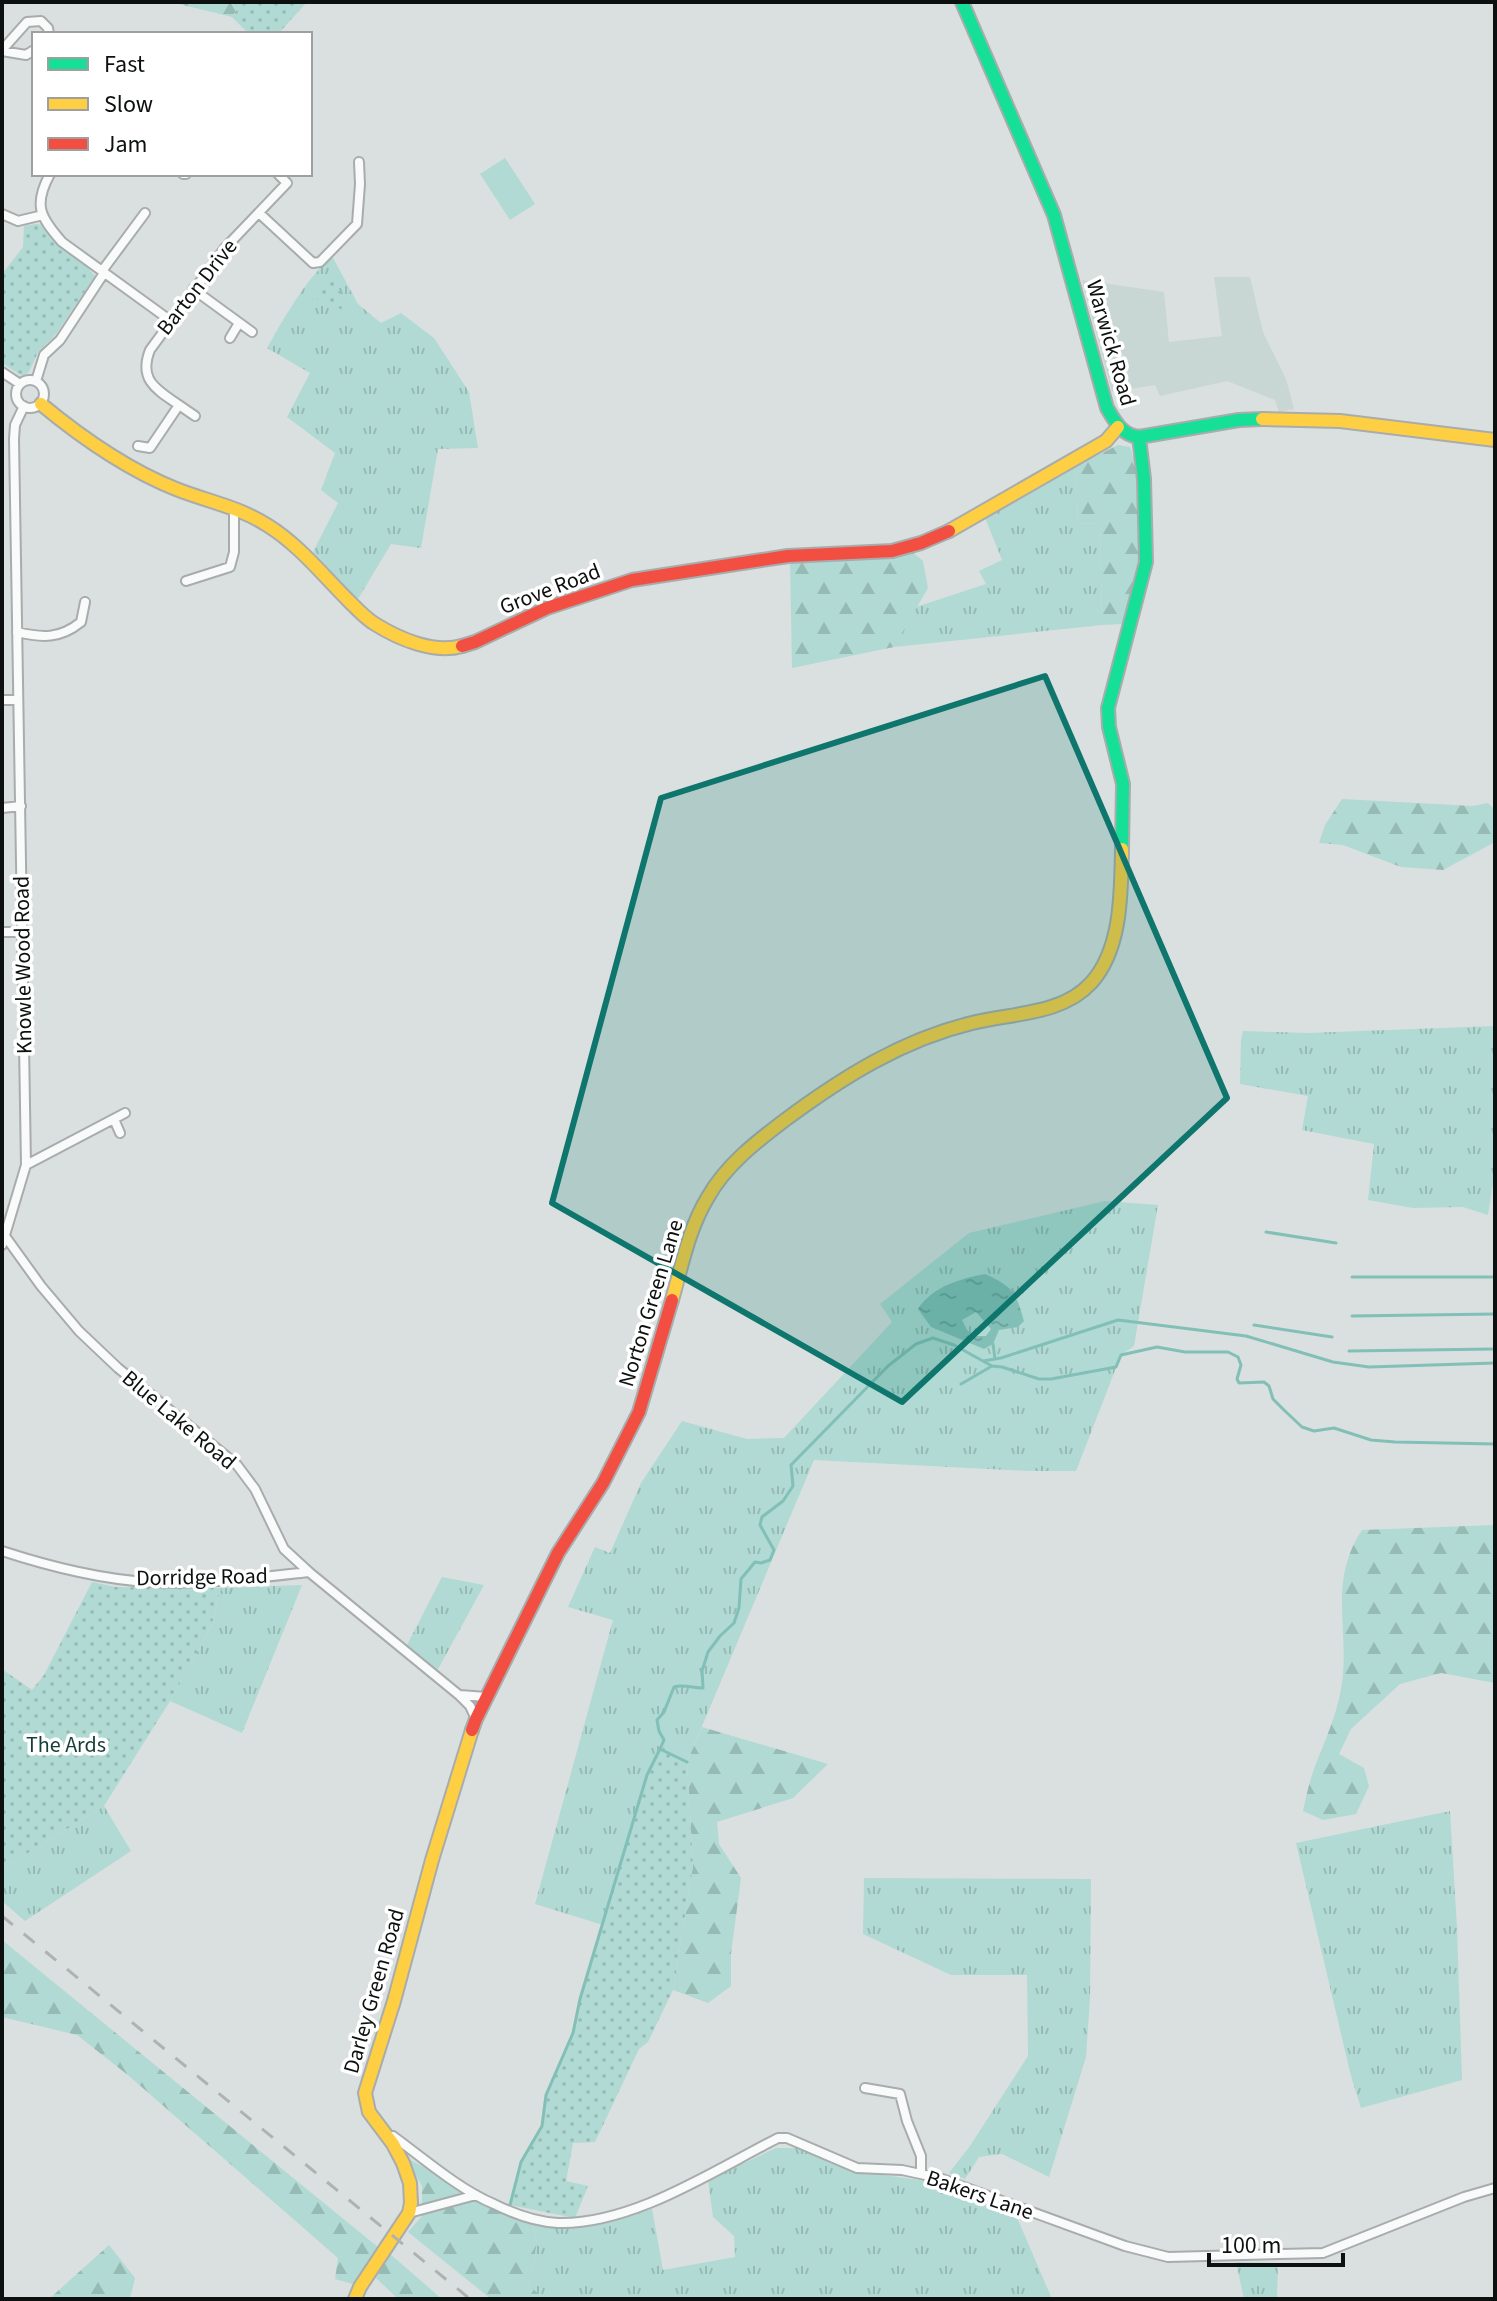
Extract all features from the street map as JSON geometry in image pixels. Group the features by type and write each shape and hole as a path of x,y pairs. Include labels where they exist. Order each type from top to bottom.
{"street":[{"name":"Warwick Road","path":"962,2 1054,215 1107,408 1118,427 1139,437"},
{"path":"32,51 26,55 2,50 27,22 41,21 49,32"},
{"path":"259,213 313,263 320,262 357,224 359,162"},
{"path":"49,176 40,194 43,215 62,242 171,321"},
{"name":"Barton Drive","path":"195,416 155,388 146,372 145,362 150,350 224,249 287,183 280,176"},
{"path":"36,381 44,355 60,340 145,213"},
{"path":"2,214 18,221 43,215"},
{"path":"193,289 252,332"},
{"path":"230,338 239,323"},
{"path":"2,372 20,384"},
{"path":"26,381 36,381 44,392 44,398 41,404 24,406 17,397 17,389 26,381"},
{"name":"Grove Road","path":"41,404 78,435 145,475 266,524 288,540 368,620 389,633 448,650 475,642 547,608 632,580 775,558 892,551 921,543 942,535 1106,441 1118,427"},
{"path":"138,446 152,451 179,405"},
{"name":"Knowle Wood Road","path":"4,1241 26,1165 15,425 24,406"},
{"path":"1139,437 1239,420 1276,418 1340,421 1495,440"},
{"path":"2,425 15,425"},
{"name":"Norton Green Lane","path":"476,1719 558,1553 603,1483 639,1412 694,1225 714,1187 735,1162 764,1137 855,1071 942,1032 983,1020 1039,1011 1067,1001 1088,987 1104,964 1114,929 1119,890 1123,784 1107,718 1146,562 1144,479 1139,437"},
{"path":"186,581 230,567 234,552 234,509"},
{"path":"17,632 42,638 70,631 81,622 85,602"},
{"path":"2,700 18,700"},
{"path":"2,808 21,806"},
{"path":"2,932 23,932"},
{"path":"26,1165 125,1113"},
{"path":"114,1119 120,1133"},
{"name":"Blue Lake Road","path":"4,1241 79,1331 118,1368 237,1465 255,1489 284,1549 459,1695 470,1706 476,1719"},
{"name":"Dorridge Road","path":"2,1551 66,1569 147,1582 260,1578 309,1572"},
{"path":"459,1695 486,1697"},
{"name":"Darley Green Road","path":"409,2213 413,2200 409,2177 388,2137 370,2119 365,2106 365,2093 476,1719"},
{"path":"865,2088 900,2094 921,2156 921,2174"},
{"name":"Bakers Lane","path":"388,2137 393,2136 476,2195 515,2213 554,2223 611,2215 654,2202 778,2138 787,2138 857,2168 902,2170 939,2178 1125,2246 1168,2257 1314,2255 1495,2188"},
{"path":"355,2299 409,2213 476,2195"}],"highlighted area":[{"path":"1045,676 1227,1098 902,1402 552,1203 661,798"}],"shaded area":[{"path":"1214,277 1250,277 1263,332 1286,379 1294,409 1279,412 1275,400 1227,381 1160,396 1155,385 1112,392 1082,280 1164,292 1169,342 1222,336"}],"green space":[{"path":"171,2 231,2 237,9 232,17"},
{"path":"231,2 307,2 280,32 247,32 232,17 237,9"},
{"path":"505,158 535,204 510,220 480,174"},
{"path":"42,225 54,241 80,259 95,276 56,334 38,352 29,372 22,376 2,363 2,274 23,247 24,226"},
{"path":"332,256 358,304 381,323 401,313 434,338 469,392 478,448 438,449 421,548 391,544 358,599 313,552 338,503 321,490 335,453 287,417 310,373 267,348 304,288"},
{"path":"331,274 347,306 344,311 334,305 320,303 313,293 317,285 320,287"},
{"path":"1118,445 1130,447 1136,466 1140,561 1123,624 1102,625 1100,523 1078,524 1076,466"},
{"path":"1076,466 1078,524 1100,523 1102,625 894,647 916,607 986,584 979,571 1002,560 984,515"},
{"path":"911,551 923,561 928,588 894,647 792,668 790,560"},
{"path":"1342,799 1472,806 1488,803 1495,810 1495,842 1443,870 1401,867 1343,845 1319,843 1325,825"},
{"path":"1495,1026 1495,1171 1488,1215 1463,1207 1413,1208 1368,1200 1374,1144 1302,1130 1308,1096 1240,1084 1243,1031 1307,1033"},
{"path":"1105,1201 1158,1205 1134,1346 1121,1355 1076,1471 814,1460 687,1762 660,1749 647,1775 603,1925 535,1904 613,1620 568,1607 595,1547 610,1553 641,1483 682,1421 747,1439 784,1438 892,1322 880,1304 969,1233"},
{"path":"1495,1525 1495,1683 1441,1673 1400,1684 1351,1729 1339,1754 1364,1768 1369,1786 1356,1814 1323,1820 1303,1811 1312,1774 1339,1699 1344,1655 1343,1583 1352,1548 1362,1530"},
{"path":"442,1577 484,1585 437,1671 407,1645"},
{"name":"The Ards","path":"92,1582 116,1587 221,1588 211,1627 170,1701 104,1806 2,1869 2,1669 32,1690 44,1675"},
{"path":"302,1585 242,1733 170,1701 211,1627 221,1588"},
{"path":"702,1727 828,1764 793,1798 717,1822 719,1844 741,1878 731,1954 731,1986 708,2003 673,1990 693,1866 687,1762"},
{"path":"660,1749 687,1762 693,1866 673,1990 648,2042 639,2049 595,2142 573,2143 566,2181 588,2186 575,2218 510,2205 521,2162 542,2126 546,2095 573,2033 615,1879 647,1775"},
{"path":"104,1806 131,1851 25,1921 2,1901 2,1869"},
{"path":"1450,1811 1462,2080 1361,2108 1296,1843"},
{"path":"864,1878 1091,1879 1086,2057 1049,2177 1002,2154 979,2157 965,2179 949,2173 1028,2056 1027,1975 951,1975 863,1934"},
{"path":"2,1940 379,2248 353,2284 335,2279 338,2258 129,2076 77,2035 2,2017"},
{"path":"776,2148 801,2148 863,2172 926,2181 1015,2213 1052,2299 544,2299 529,2285 537,2242 532,2222 583,2224 652,2209 663,2270 735,2257 734,2236 713,2217 708,2180"},
{"path":"406,2158 456,2183 479,2203 532,2222 537,2242 529,2285 544,2299 491,2299 408,2232 422,2216 422,2186"},
{"path":"109,2245 135,2278 127,2299 49,2299"},
{"path":"390,2254 442,2299 398,2299 376,2278"},
{"path":"1236,2262 1278,2263 1277,2299 1244,2299"}],"water":[{"path":"985,1274 1007,1286 1015,1297 1024,1321 1018,1327 999,1330 993,1344 984,1349 931,1327 918,1309 924,1301 939,1289 957,1281","holes":["976,1312 991,1329 986,1336 974,1336 962,1320"]}],"waterway":[{"path":"1266,1232 1336,1243"},
{"path":"1352,1277 1495,1277"},
{"path":"1352,1316 1495,1314"},
{"path":"983,1361 1118,1320 1246,1336 1333,1362 1369,1367 1495,1363"},
{"path":"1254,1325 1332,1337"},
{"path":"660,1749 664,1740 657,1720 664,1712 674,1687 703,1688 702,1671 708,1652 734,1623 739,1608 741,1579 755,1562 770,1560 774,1550 760,1525 762,1517 783,1501 793,1486 791,1465 888,1366 916,1344 933,1338 954,1345 992,1366 1039,1379 1116,1367 1121,1355 1157,1347 1185,1352 1228,1352 1238,1357 1241,1365 1237,1379 1239,1383 1264,1382 1269,1386 1273,1399 1302,1427 1314,1431 1334,1428 1371,1440 1495,1444"},
{"path":"993,1344 995,1359"},
{"path":"1349,1351 1495,1349"},
{"path":"961,1384 992,1366"},
{"path":"510,2205 521,2162 542,2126 546,2095 573,2033 580,1999 647,1775 660,1749 687,1762"}],"railway":[{"path":"2,1916 470,2299"}],"traffic: fast":[{"path":"962,2 1054,215 1107,408 1116,423 1128,434 1139,437 1262,419"},
{"path":"1122,849 1123,784 1109,727 1108,708 1146,562 1144,479 1139,437"}],"traffic: slow":[{"path":"41,404 89,441 140,472 176,489 245,513 267,525 299,550 364,616 384,630 428,647 462,646"},
{"path":"1262,419 1340,421 1495,440"},
{"path":"949,531 1106,441 1118,427"},
{"path":"672,1300 691,1234 715,1185 733,1164 785,1120 851,1075 921,1039 972,1023 1051,1007 1066,1001 1091,983 1109,954 1114,937 1120,901 1122,849"},
{"path":"355,2299 409,2213 410,2183 403,2163 369,2112 365,2093 472,1730"}],"traffic: jam":[{"path":"462,646 547,608 632,580 788,556 892,551 949,531"},
{"path":"472,1730 558,1553 603,1483 639,1412 672,1300"}]}
